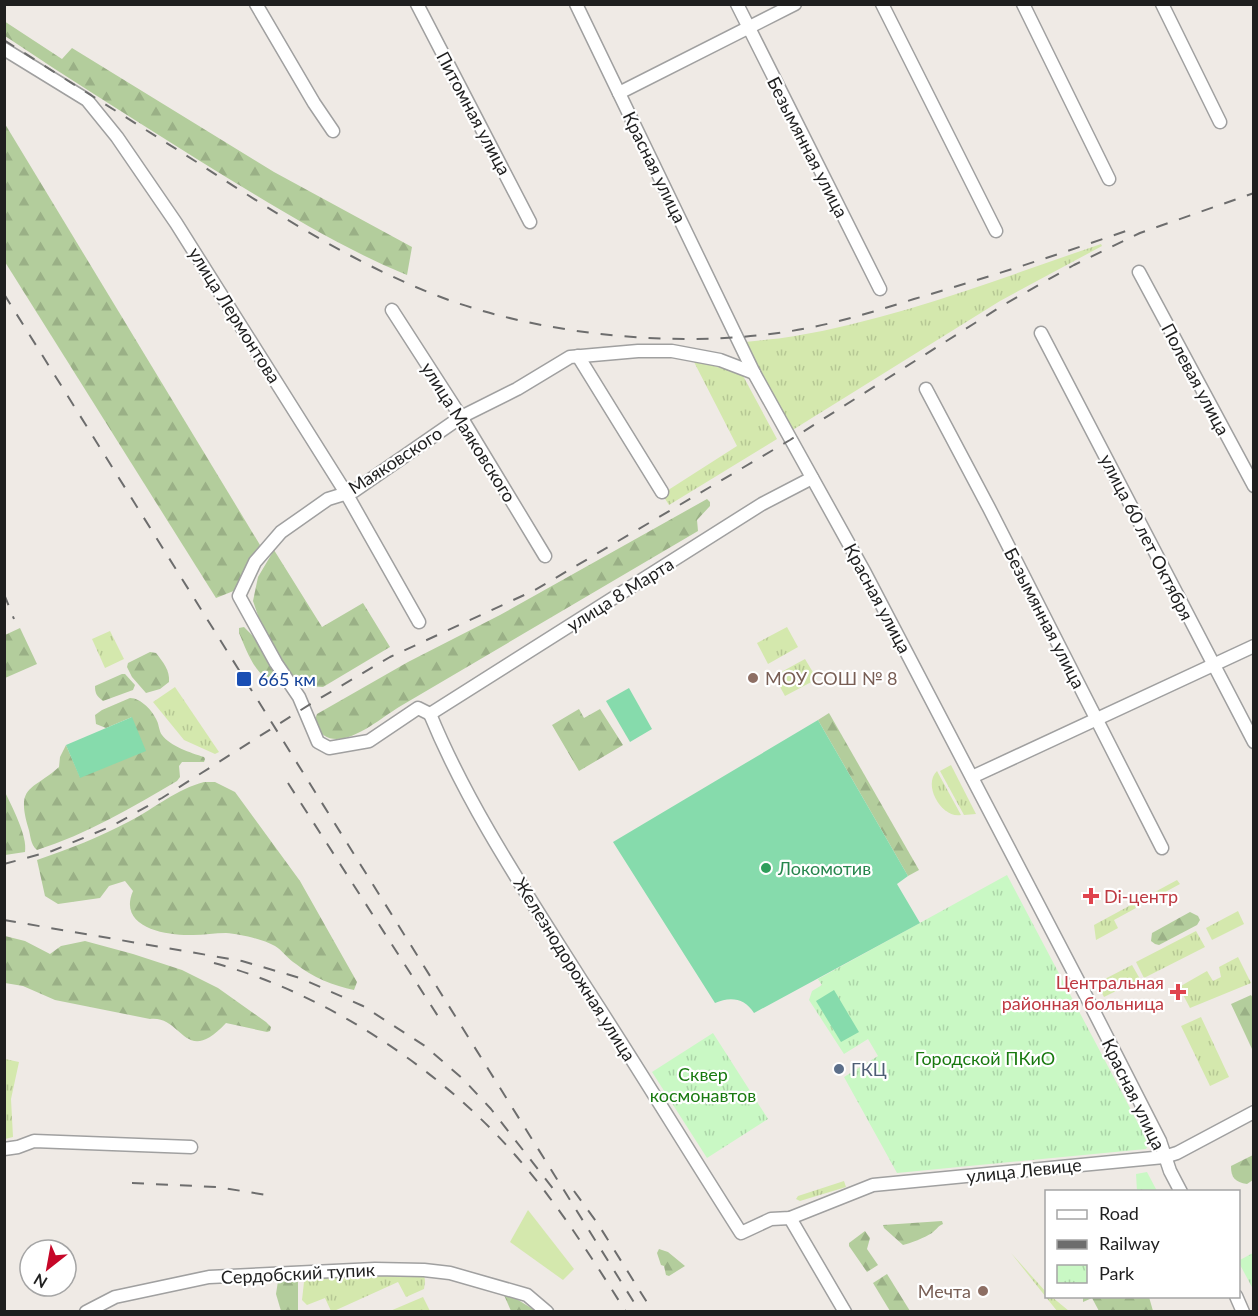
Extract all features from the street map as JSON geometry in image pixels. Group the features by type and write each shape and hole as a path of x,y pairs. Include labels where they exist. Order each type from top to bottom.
{"street":[{"path":"256,4 333,131"},
{"name":"Питомная улица","path":"417,4 530,222"},
{"name":"Красная улица","path":"576,4 754,373 866,573 1160,1141 1164,1157 1180,1190"},
{"name":"Безымянная улица","path":"737,4 880,289"},
{"path":"619,93 795,4"},
{"path":"882,4 996,231"},
{"path":"1023,4 1109,179"},
{"path":"1162,4 1220,122"},
{"name":"улица Лермонтова","path":"4,49 87,100 117,137 176,223 346,493 419,622"},
{"name":"Полевая улица","path":"1139,272 1254,486"},
{"name":"улица Маяковского","path":"392,310 462,417 545,556"},
{"name":"улица 60 лет Октября","path":"1041,333 1254,742"},
{"name":"Маяковского","path":"430,714 418,708 369,741 329,748 318,742 299,697 276,663 239,596 255,562 281,532 328,499 354,491 462,417 517,389 570,357 638,351 672,351 720,360 754,373"},
{"path":"578,356 662,492"},
{"name":"Безымянная улица","path":"926,389 1162,848"},
{"name":"улица 8 Марта","path":"430,714 762,504 812,478"},
{"path":"972,777 1254,646"},
{"name":"Железнодорожная улица","path":"430,714 440,739 521,886 741,1233 771,1219 790,1218"},
{"name":"улица Левице","path":"790,1218 873,1185 1164,1157 1177,1153 1254,1112"},
{"path":"4,1149 34,1141 191,1147"},
{"path":"790,1218 845,1311"},
{"name":"Сердобский тупик","path":"86,1311 115,1298 209,1277 375,1269 450,1273 513,1290 527,1296 547,1311"}],"green space":[{"path":"4,21 62,59 72,48 274,172 412,247 407,275 301,222 78,84 5,36"},
{"path":"5,124 260,545 236,590 216,598 5,262"},
{"path":"1101,244 1102,246 1000,301 791,431 745,342 795,336 873,319 950,296"},
{"path":"693,360 742,374 777,439 669,505 662,494 737,446"},
{"path":"707,499 710,506 697,520 698,531 354,735 342,739 331,738 322,733 314,722 317,714 408,662 500,615"},
{"path":"274,550 322,627 363,603 390,647 323,687 295,683 263,630 253,601 258,577"},
{"path":"244,627 263,646 284,683 267,678 255,666 239,633 239,628"},
{"path":"787,627 798,647 768,664 757,643"},
{"path":"20,628 37,664 5,678 5,635"},
{"path":"110,631 124,659 105,668 92,639"},
{"path":"150,652 156,653 163,663 169,682 160,689 146,693 132,677 127,667 128,663"},
{"path":"805,659 817,679 785,696 774,676"},
{"path":"125,674 135,685 133,690 103,701 97,695 95,686"},
{"path":"175,687 219,752 215,754 184,740 153,702"},
{"path":"629,688 652,729 630,742 606,701"},
{"path":"130,698 138,700 150,709 161,733 170,743 204,757 204,762 182,762 179,766 180,777 177,781 92,828 37,850 32,842 25,813 25,796 34,785 59,767 60,757 66,745 80,777 132,717 106,728 96,724 95,715"},
{"path":"579,709 584,718 600,709 623,745 579,771 552,725"},
{"path":"829,713 919,870 908,876 818,720"},
{"path":"132,717 146,751 80,778 66,745"},
{"name":"Локомотив","path":"818,720 908,876 897,884 920,923 754,1013 742,1001 726,999 715,1003 613,842"},
{"path":"951,765 976,814 964,815 940,771"},
{"path":"937,771 961,815 947,812 936,800 932,784"},
{"path":"204,782 215,782 235,792 300,881 357,982 354,990 316,977 302,969 275,946 257,939 226,933 170,934 147,927 132,914 130,904 133,891 125,881 109,886 100,898 58,904 45,896 37,860 107,832 175,794"},
{"path":"4,790 22,829 25,852 5,855"},
{"name":"Городской ПКиО","path":"1007,875 1149,1144 1146,1149 897,1173 844,1077 878,1056 868,1039 844,1054 809,1000 812,991 822,985 818,979"},
{"path":"1177,880 1180,884 1114,920 1118,928 1096,940 1094,925"},
{"path":"1238,911 1244,924 1212,940 1206,928"},
{"path":"1190,912 1198,916 1200,920 1197,925 1159,945 1151,941 1152,933"},
{"path":"1196,931 1205,947 1144,978 1136,962"},
{"path":"5,936 25,941 50,954 61,946 85,941 182,970 218,988 266,1022 271,1027 270,1031 226,1023 212,1036 201,1041 192,1040 161,1020 55,1000 23,986 5,983"},
{"path":"1238,957 1251,983 1190,1008 1179,987 1207,971 1213,981 1221,977 1219,967"},
{"path":"1132,965 1140,979 1104,997 1097,983"},
{"path":"834,990 859,1032 841,1042 816,1001"},
{"path":"1251,995 1254,1000 1253,1051 1231,1004"},
{"path":"1201,1017 1229,1077 1210,1086 1181,1026"},
{"name":"Сквер космонавтов","path":"713,1033 768,1119 707,1158 652,1072"},
{"path":"5,1059 19,1062 11,1099 13,1137 5,1139"},
{"path":"1253,1155 1253,1180 1247,1184 1237,1181 1232,1174 1231,1166"},
{"path":"1147,1172 1156,1190 1137,1190 1136,1174"},
{"path":"844,1181 846,1187 800,1201 796,1199 798,1196"},
{"path":"528,1210 574,1269 563,1280 510,1242"},
{"path":"942,1221 943,1224 932,1233 903,1245 883,1225"},
{"path":"865,1231 870,1238 867,1249 878,1265 867,1272 849,1246 849,1243"},
{"path":"659,1249 668,1252 685,1266 669,1276 666,1275 657,1253"},
{"path":"1011,1253 1045,1291 1045,1296"},
{"path":"1253,1253 1253,1289 1240,1265 1240,1260"},
{"path":"397,1273 424,1274 424,1289 406,1297 398,1282 334,1311 331,1311 325,1298 307,1305 302,1300 304,1282 307,1278"},
{"path":"887,1274 910,1311 890,1311 873,1283"},
{"path":"278,1281 298,1282 298,1311 281,1311 276,1294"},
{"path":"504,1295 515,1298 536,1311 511,1311"},
{"path":"423,1297 430,1311 390,1311"},
{"path":"1047,1298 1053,1298 1069,1311 1057,1311"},
{"path":"1092,1298 1149,1298 1153,1311 1099,1311"}],"railway":[{"path":"4,40 286,219 380,271 446,299 488,312 578,331 673,339 765,335 808,328 861,315 968,283 1129,230"},
{"path":"4,864 52,851 112,826 162,798 312,703 390,657 535,590 790,440 1005,304 1074,265 1140,233 1254,193"},
{"path":"4,294 640,1312"},
{"path":"4,594 14,619"},
{"path":"288,783 443,1024"},
{"path":"4,920 242,961 300,978 363,1006 425,1046 463,1079 491,1109 558,1195"},
{"path":"214,963 256,976 339,1014 417,1065 453,1093 486,1124 531,1174 574,1232 626,1312"},
{"path":"132,1183 217,1187 273,1196"},
{"path":"574,1191 598,1224 653,1312"}],"place":[{"name":"МОУ СОШ № 8","path":"753,678"},
{"name":"665 км","path":"244,679"},
{"name":"Локомотив","path":"766,868"},
{"name":"Di-центр","path":"1091,896"},
{"name":"Центральная районная больница","path":"1178,992"},
{"name":"ГКЦ","path":"839,1069"},
{"name":"Мечта","path":"983,1291"}]}
